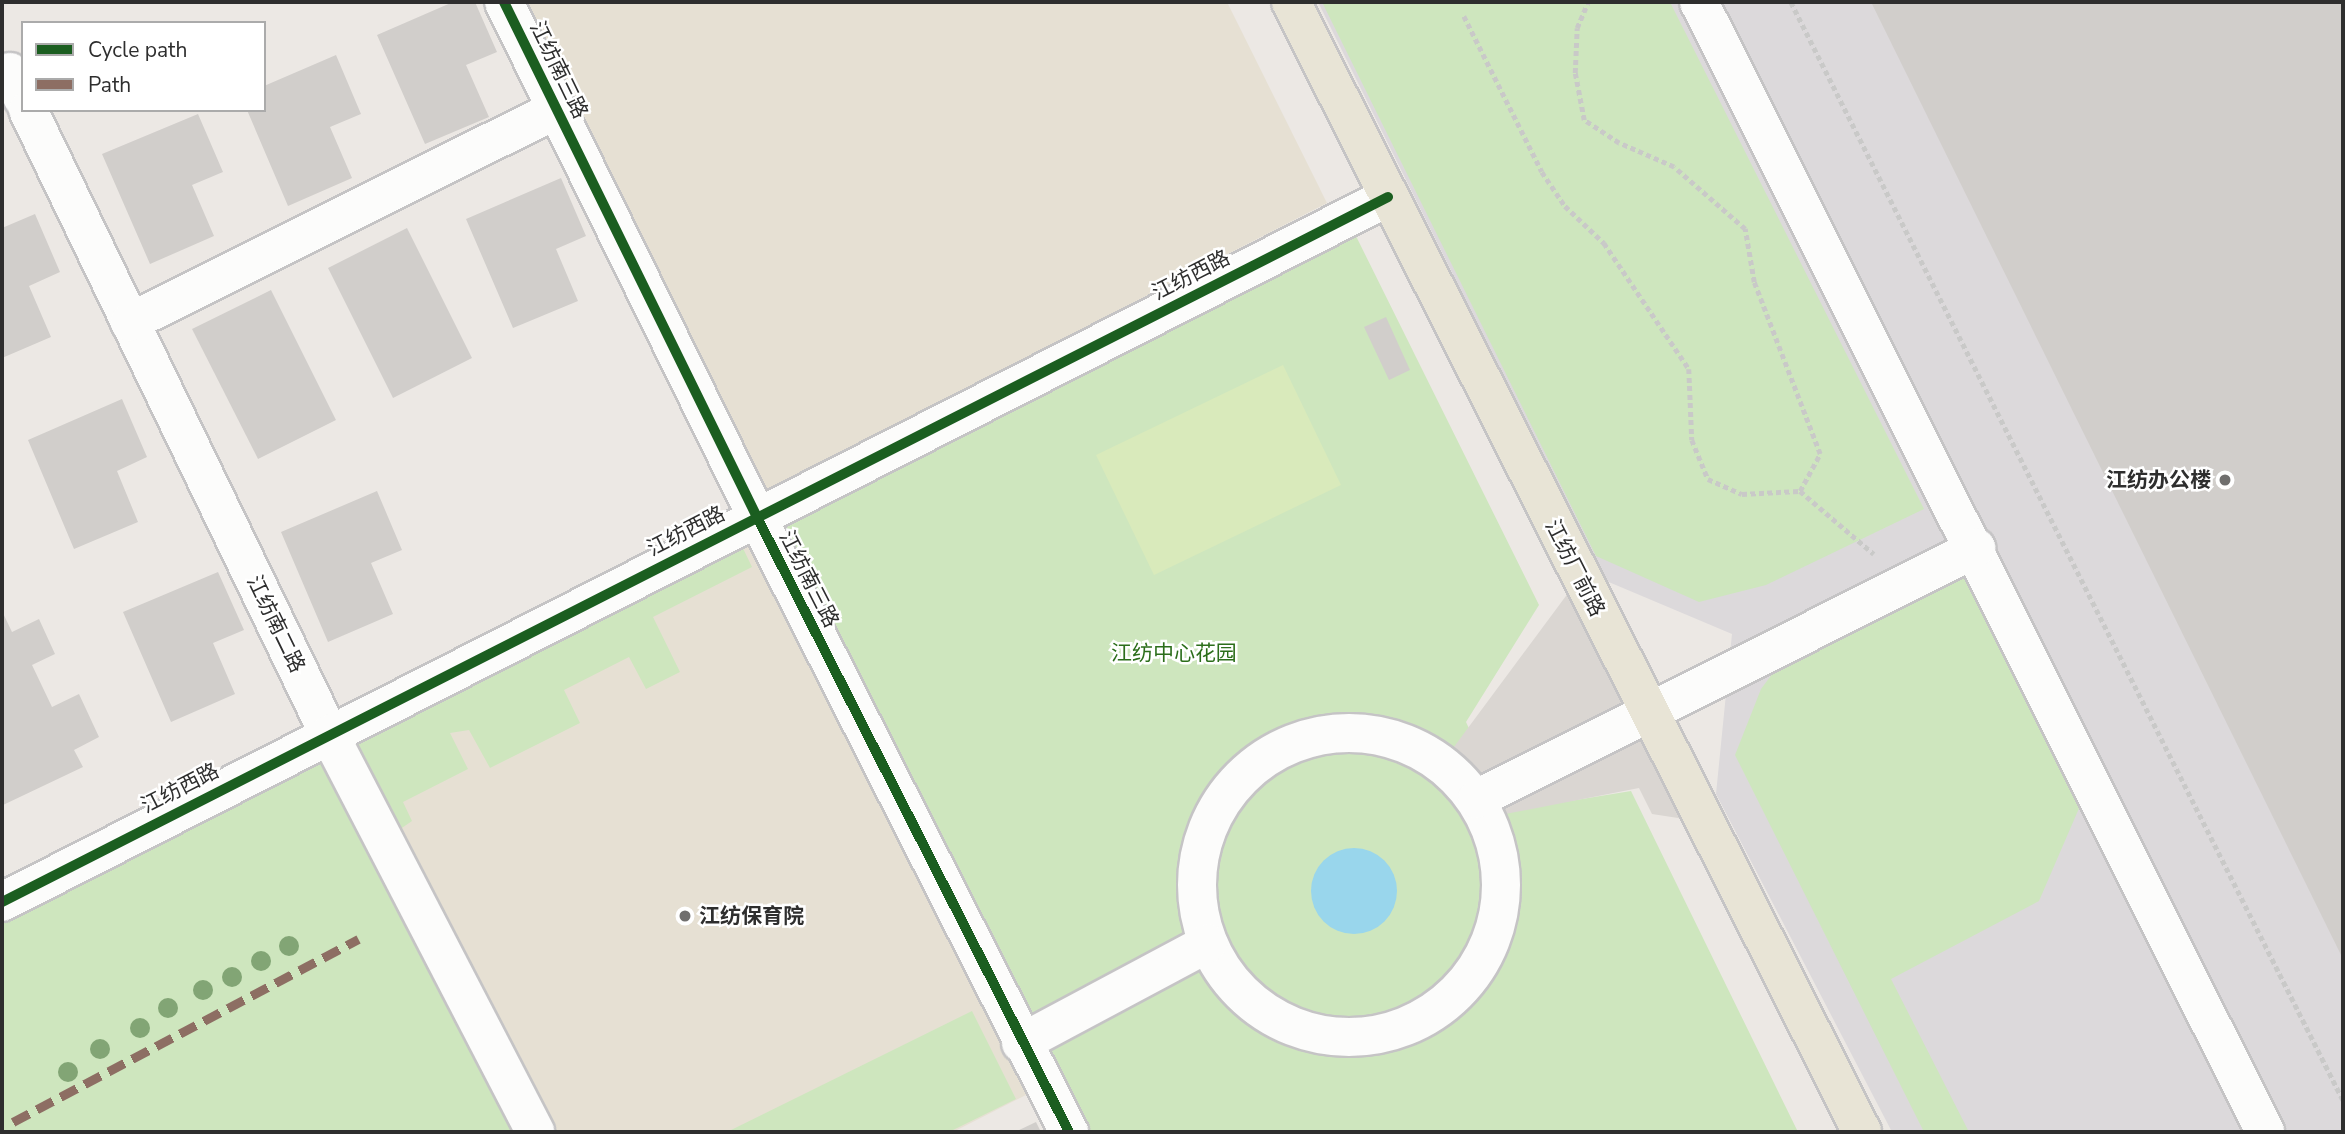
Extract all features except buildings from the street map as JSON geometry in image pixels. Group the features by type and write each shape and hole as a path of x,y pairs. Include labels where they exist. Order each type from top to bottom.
{"main road":[{"name":"江纺厂前路","path":"1291,2 1862,1132"}],"street":[{"name":"江纺南三路","path":"504,2 757,517 1021,1043 1069,1132"},
{"path":"1699,2 1976,548 2265,1132"},
{"path":"130,322 557,109"},
{"name":"江纺南二路","path":"29,112 329,734 535,1132"},
{"name":"江纺西路","path":"2,902 1388,197"},
{"path":"1477,799 1649,715 1976,548"},
{"path":"1349,731 1385,737 1442,763 1477,799 1497,846 1502,897 1490,947 1462,989 1422,1020 1374,1036 1323,1036 1275,1019 1235,986 1208,943 1196,894 1201,845 1222,799 1255,762 1299,739 1349,731"},
{"path":"1021,1043 1208,943"}],"path":[{"path":"1588,2 1577,29 1575,73 1584,120 1619,143 1674,167 1745,229 1754,282 1820,454 1800,491"},
{"path":"1791,2 2343,1100"},
{"path":"1464,16 1542,172 1565,206 1604,243 1689,369 1692,440 1708,479 1742,495 1800,491 1908,582"}],"shaded area":[{"path":"510,2 1227,2 1327,203 757,496"},
{"path":"1318,2 2343,2 2343,1132 1892,1132 1716,794 1732,634 1604,580"},
{"name":"江纺保育院","path":"744,534 1032,1092 953,1132 540,1132 339,739"},
{"path":"1580,577 1704,822 1652,814 1639,788 1485,818 1477,799 1442,763"}],"green space":[{"path":"1322,2 1670,2 1924,509 1766,585 1699,602 1596,556"},
{"name":"江纺中心花园","path":"1350,224 1539,605 1466,722 1508,811 1631,791 1798,1132 1080,1132 772,524"},
{"path":"1283,365 1341,485 1154,575 1096,455"},
{"path":"740,542 752,567 653,617 680,672 646,689 629,657 564,690 580,723 490,768 469,730 450,733 468,769 403,802 412,821 393,834 348,746"},
{"path":"1965,575 2080,806 2039,901 1891,979 1969,1132 1924,1132 1735,755 1761,689 1779,665"},
{"path":"329,734 532,1132 2,1132 2,902"},
{"path":"972,1011 1016,1099 949,1132 727,1132"}],"water":[{"path":"1354,848 1371,851 1385,860 1394,874 1397,891 1394,908 1385,922 1371,931 1354,934 1337,931 1323,922 1314,908 1311,891 1314,874 1323,860 1337,851"}],"marked path":[{"path":"13,1122 359,939"}],"cycle path":[{"path":"504,2 757,517 1069,1132"},
{"path":"2,902 1388,197"}],"place":[{"name":"江纺办公楼","path":"2225,480"},
{"name":"江纺保育院","path":"685,916"}]}
